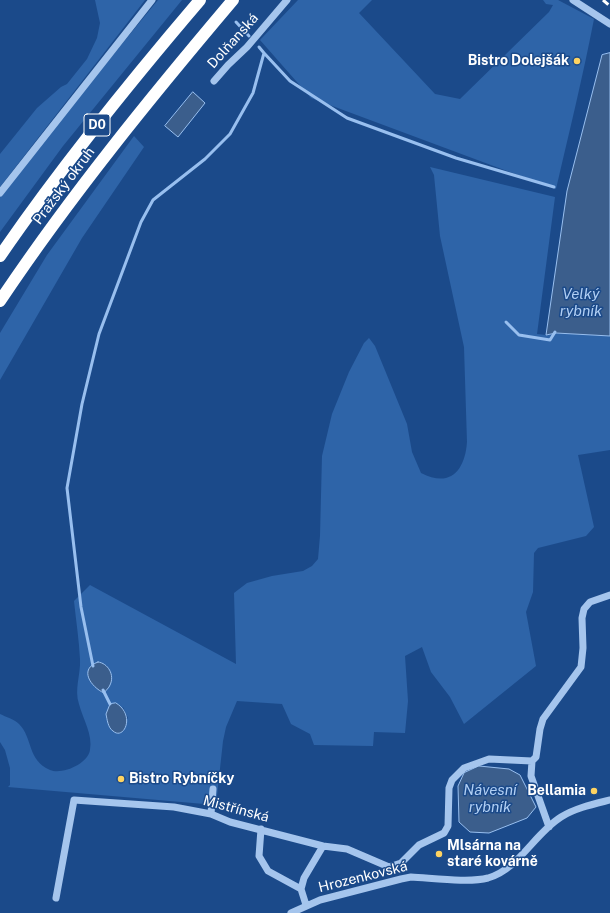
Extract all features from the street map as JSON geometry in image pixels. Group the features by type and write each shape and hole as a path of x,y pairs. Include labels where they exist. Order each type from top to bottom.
{"highway":[{"name":"Pražský okruh","path":"0,256 104,115 200,0"},
{"name":"Pražský okruh","path":"0,301 59,216 122,134 233,0"}],"street":[{"path":"0,193 152,0"},
{"name":"Dolňanská","path":"214,81 247,47 287,0"},
{"path":"573,0 610,24"},
{"path":"549,827 531,776 532,761 536,757 540,729 543,719 581,667 583,648 582,618 584,609 590,602 610,595"},
{"path":"392,881 389,868 401,863 419,845 444,832 448,826 449,788 452,780 464,768 489,759 532,761"},
{"path":"211,814 213,789"},
{"name":"Mistřínská","path":"56,898 74,800 174,807 211,814 230,822 323,846 347,849 389,868"},
{"name":"Hrozenkovská","path":"291,913 320,900 411,877 472,880 490,877 506,869 561,817 610,800"},
{"path":"261,829 259,856 268,871 301,888"},
{"path":"306,905 301,888 304,878 323,846"}],"shaded area":[{"path":"95,0 145,0 0,187 0,154 37,108 61,87 67,84 87,59 97,38 100,23"},
{"path":"158,0 182,0 63,146 0,232 0,197 38,146"},
{"path":"298,0 372,0 359,13 435,94 460,99 549,12 553,5 546,4 543,0 558,0 594,19 581,83 556,189 311,98 260,40"},
{"path":"134,136 144,147 82,238 0,380 0,333 47,255"},
{"path":"430,167 555,197 537,334 546,335 556,333 610,336 610,450 578,455 594,527 586,536 538,548 534,553 533,592 526,612 536,666 464,724 450,697 431,672 422,647 405,656 408,701 405,733 374,732 373,746 314,745 310,734 291,724 282,704 237,701 226,727 223,741 216,805 8,787 10,785 10,768 5,750 0,742 0,714 19,724 27,736 37,761 50,770 67,770 80,764 88,755 91,744 77,693 80,659 74,601 90,585 236,664 234,593 247,583 272,576 303,571 312,566 318,559 322,456 332,414 349,372 364,343 369,338 375,346 407,424 412,452 421,473 440,479 454,474 459,469 466,452 467,442 464,347 440,236 434,175","holes":["123,707 128,718 114,732"]}],"water":[{"name":"Velký rybník","path":"610,53 610,336 556,333 546,335 567,191 602,55"},
{"path":"193,92 205,103 178,137 165,126"},
{"path":"98,662 108,667 112,677 109,687 104,693 95,687 91,682 88,673 92,665"},
{"path":"116,703 126,714 127,720 124,730 121,733 117,733 110,728 106,714 110,704"},
{"name":"Návesní rybník","path":"479,766 509,769 520,775 536,807 527,818 489,833 470,832 459,822 458,786 464,773"}],"waterway":[{"path":"236,22 249,36"},
{"path":"93,666 81,607 67,488 82,404 99,334 141,222 153,200 205,159 230,134 253,93 264,53 259,47"},
{"path":"264,53 290,81 347,118 456,158 554,187"},
{"path":"506,322 519,335 550,340 555,332"},
{"path":"103,690 110,704"}],"railway":[{"path":"603,0 610,6"}],"place":[{"name":"Bistro Dolejšák","path":"577,61"},
{"name":"Bistro Rybníčky","path":"121,779"},
{"name":"Bellamia","path":"594,791"},
{"name":"Mlsárna na staré kovárně","path":"439,854"}]}
